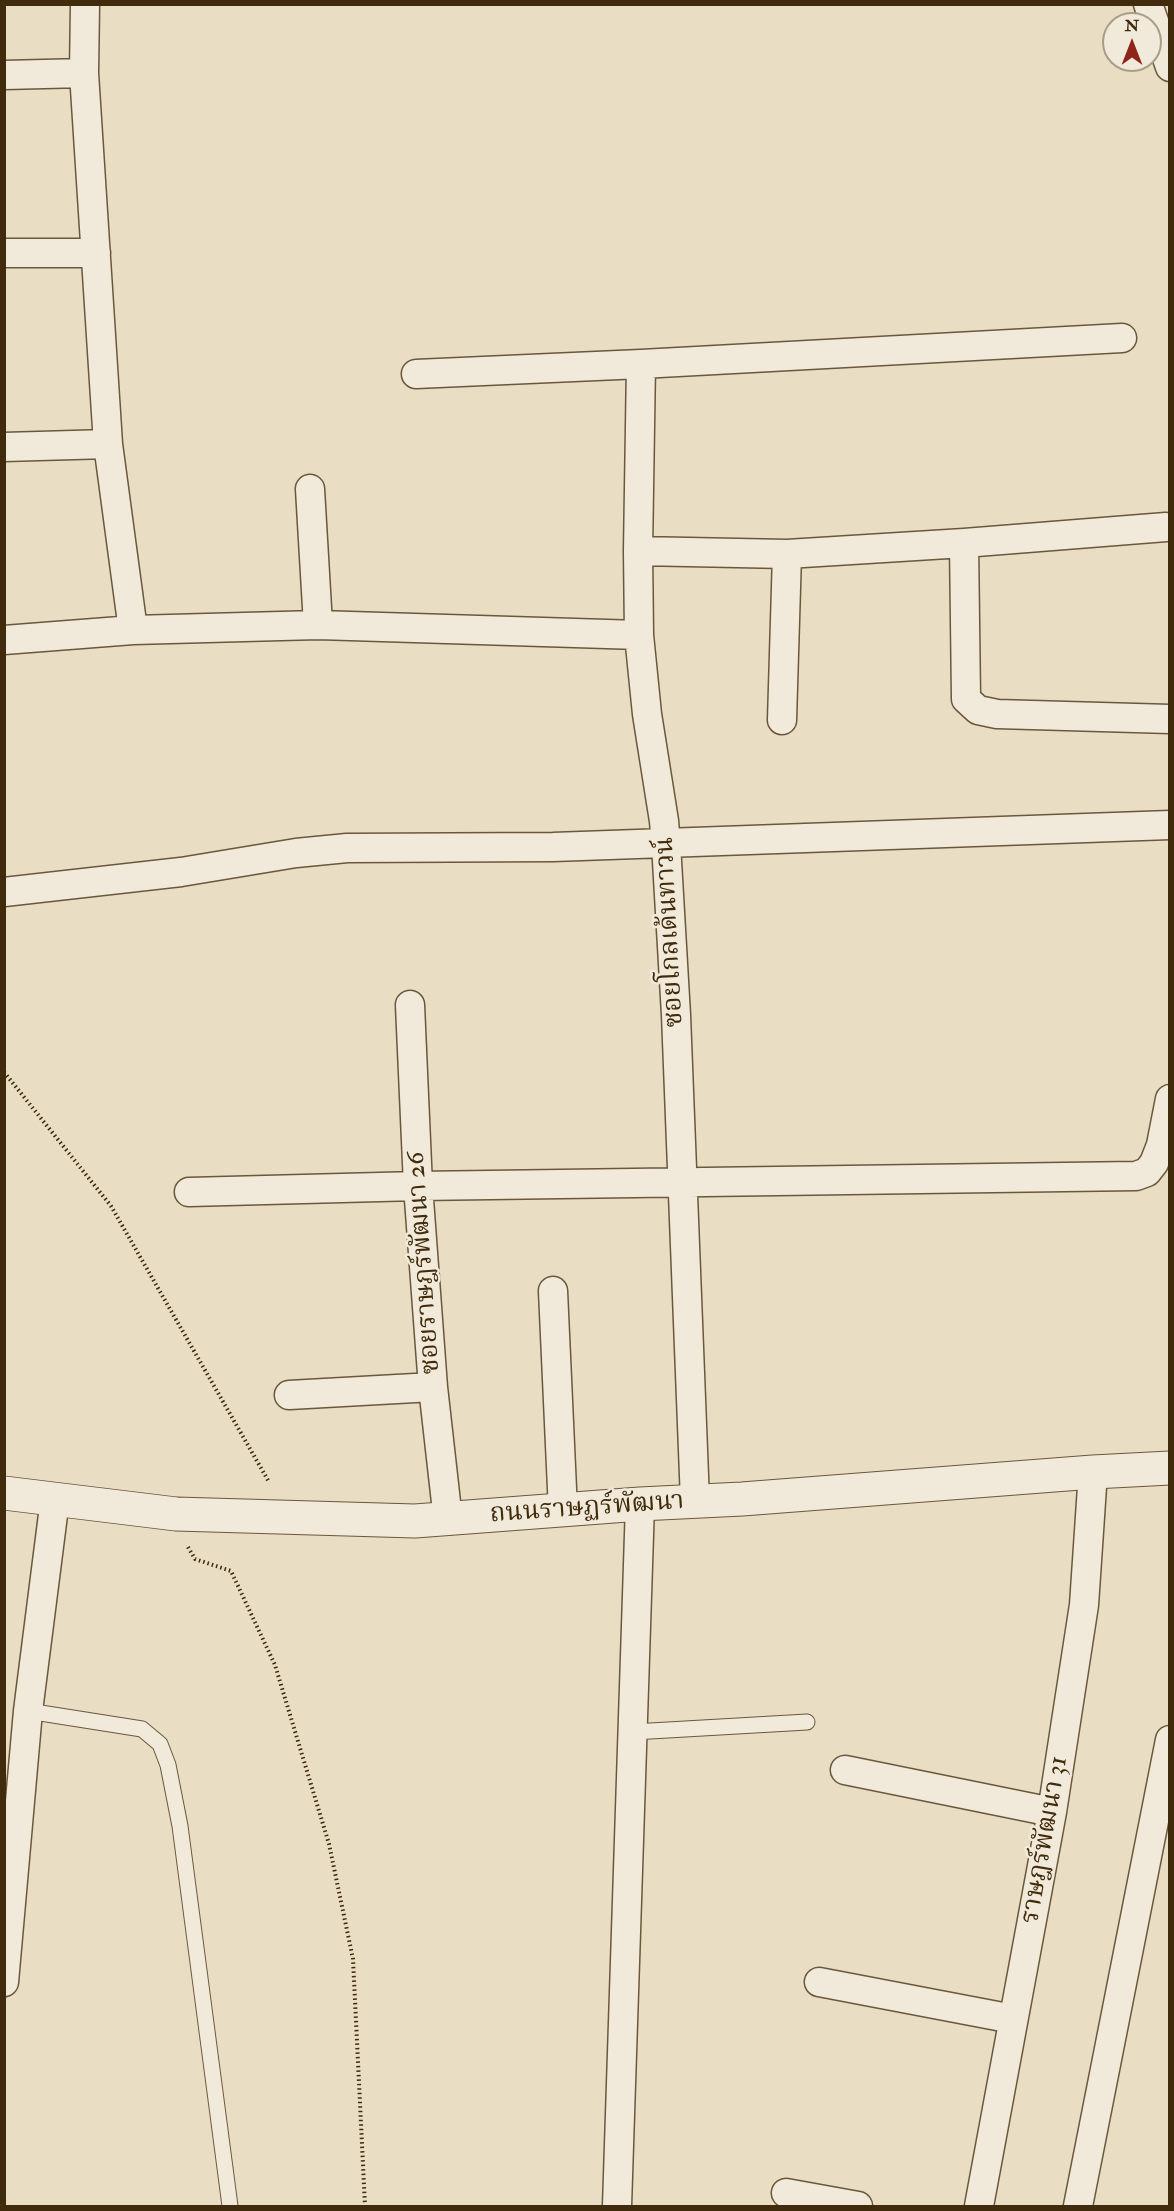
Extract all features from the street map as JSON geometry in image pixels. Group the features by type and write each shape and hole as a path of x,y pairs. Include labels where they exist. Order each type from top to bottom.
{"street":[{"path":"85,4 84,73 108,444 133,630"},
{"path":"1148,4 1169,62"},
{"path":"4,75 84,73"},
{"path":"4,253 96,253"},
{"path":"416,374 1122,338"},
{"name":"ซอยโกลเด้นทาวน์","path":"641,364 639,635 647,714 666,844 695,1502"},
{"path":"4,447 108,444"},
{"path":"310,489 318,625"},
{"path":"638,551 788,554 1166,527"},
{"path":"964,543 966,699 978,710 997,714 1170,719"},
{"path":"782,720 788,554"},
{"path":"4,640 133,630 318,625 639,635"},
{"path":"4,892 181,872 296,853 347,848 553,848 1170,825"},
{"name":"ซอยราษฎร์พัฒนา 26","path":"410,1005 418,1185 433,1387 448,1520"},
{"path":"189,1192 418,1185 1136,1176 1147,1172 1154,1163 1161,1145 1170,1100"},
{"path":"553,1291 563,1510"},
{"path":"289,1395 433,1387"},
{"name":"ถนนราษฏร์พัฒนา","path":"4,1493 176,1514 415,1521 1170,1468"},
{"name":"ราษฎร์พัฒนา 31","path":"979,2206 1052,1812 1084,1605 1093,1472"},
{"path":"4,1982 28,1711 56,1499"},
{"path":"617,2206 640,1504"},
{"path":"1078,2206 1170,1740"},
{"path":"845,1770 1052,1812"},
{"path":"819,1982 1013,2019"},
{"path":"786,2193 858,2206"}],"lane":[{"path":"28,1711 142,1729 160,1744 168,1765 180,1826 230,2206"},
{"path":"633,1731 807,1722"}],"path":[{"path":"4,1072 111,1206 269,1482"},
{"path":"195,1559 231,1571 275,1665 329,1844 353,1959 365,2206"}]}
